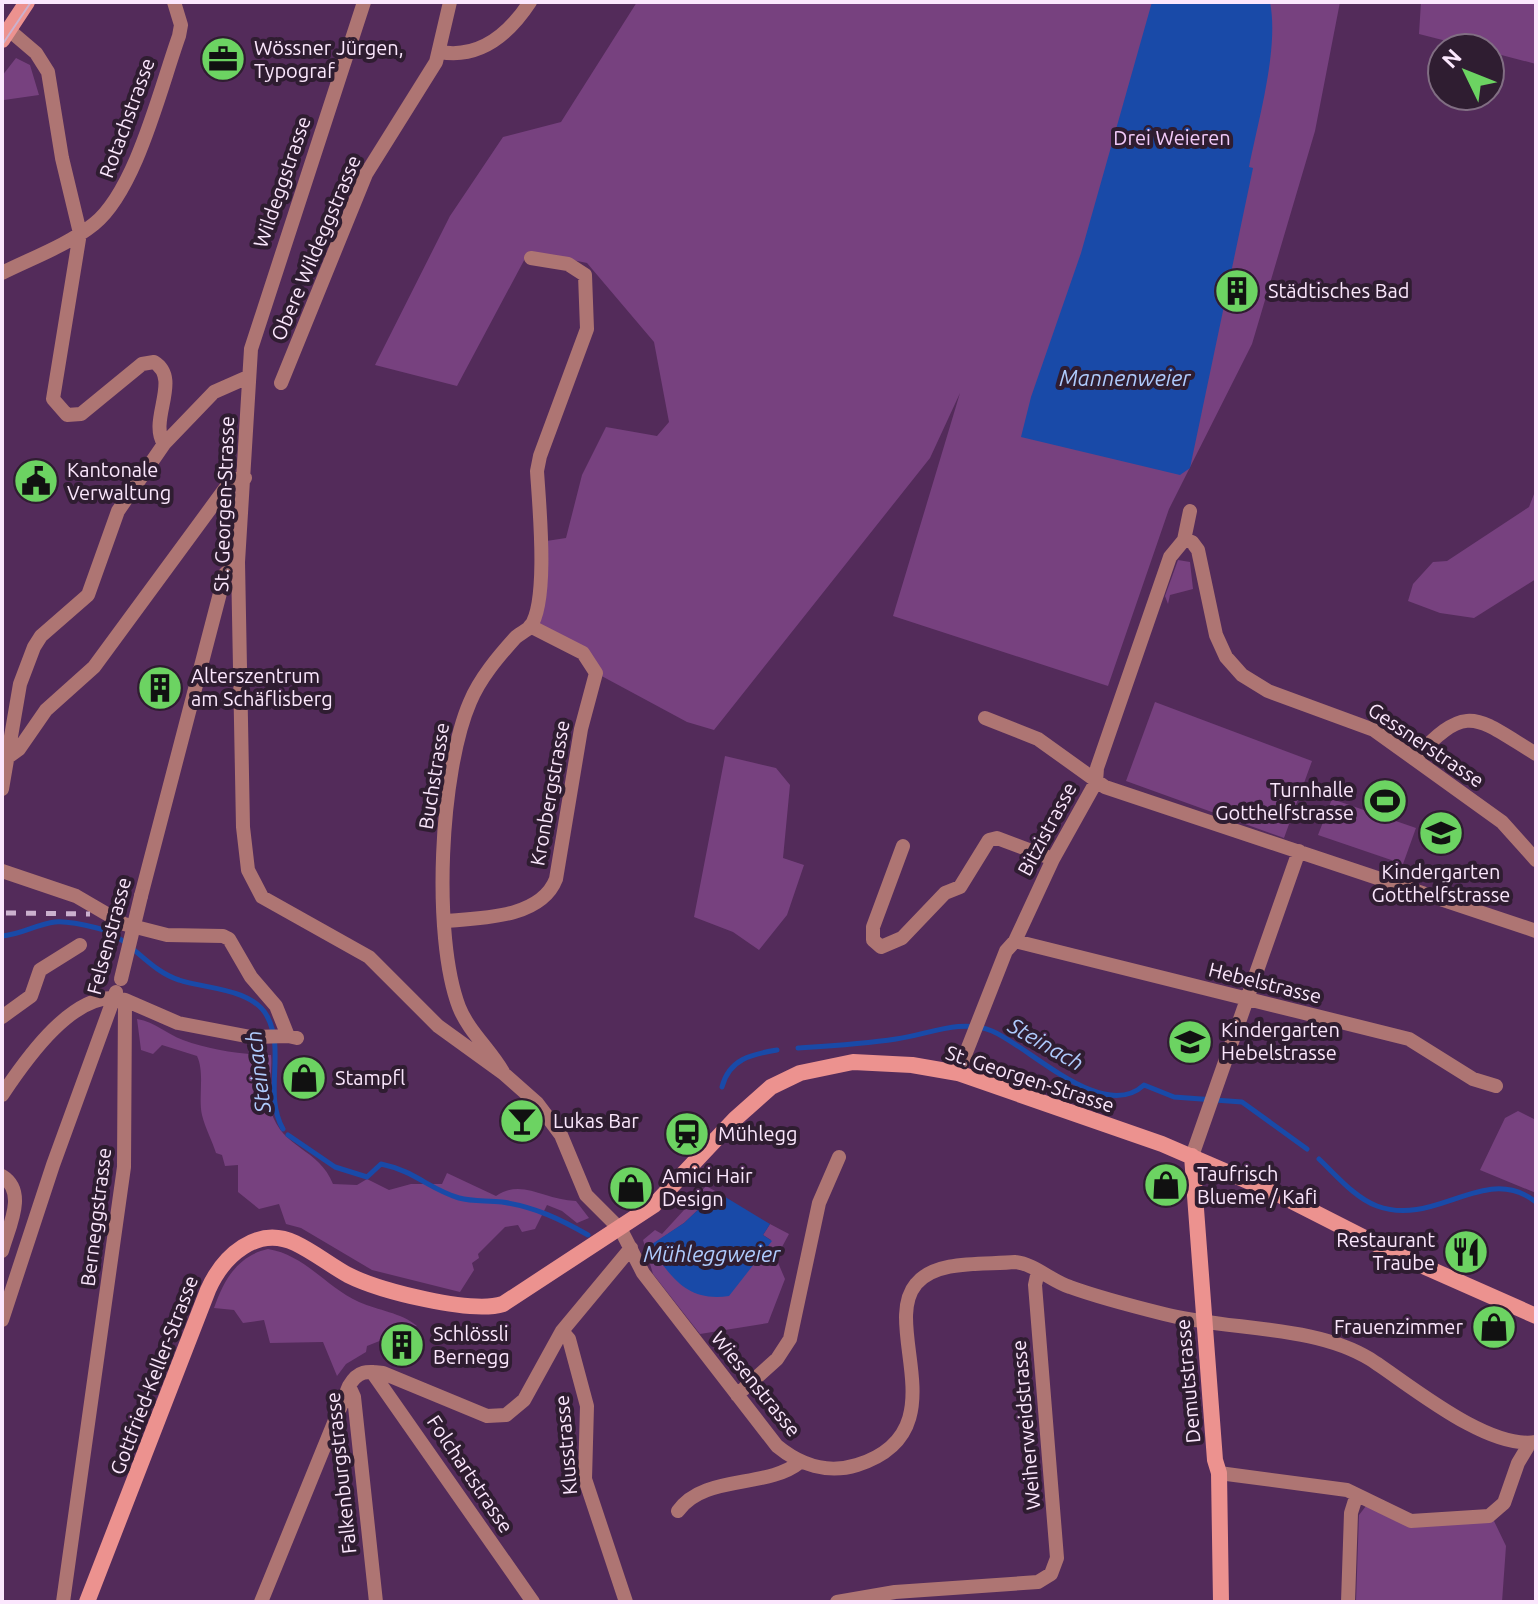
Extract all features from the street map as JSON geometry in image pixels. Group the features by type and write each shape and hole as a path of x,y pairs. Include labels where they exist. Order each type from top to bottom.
{"street":[{"path":"27,2 6,35 36,53 48,72 62,158 80,233 53,399 67,415 81,414 142,364 154,362 165,372 160,431 164,444"},
{"name":"Rotachstrasse","path":"2,273 80,233 112,205 126,185 179,36 181,25 174,2"},
{"name":"Wildeggstrasse","path":"248,377 259,315 364,2"},
{"name":"Obere Wildeggstrasse","path":"281,383 366,174 440,52 450,2"},
{"path":"440,52 471,53 484,48 513,24 530,2"},
{"path":"530,626 541,576 540,456 587,329 589,306 588,282 582,271 568,264 531,258"},
{"name":"St. Georgen-Strasse","path":"2,789 27,658 41,636 88,595 118,511 164,444 214,392 248,377 245,478 238,562 243,827 250,880 270,903 369,957 438,1026 503,1073 551,1120 586,1195 621,1230 654,1205 749,1105 785,1079 817,1068 853,1062 912,1065 958,1073 1192,1156 1536,1316"},
{"path":"8,757 19,749 46,710 94,667 227,486 235,479 245,478"},
{"name":"Bitzistrasse","path":"958,1073 1006,951 1015,941 1053,859 1096,782 1097,768 1170,557 1184,540 1190,511"},
{"name":"Gessnerstrasse","path":"1184,540 1192,542 1198,550 1220,647 1242,675 1268,691 1374,730 1502,822 1536,860"},
{"name":"Felsenstrasse","path":"2,1320 53,1165 120,998 121,979 141,896 221,589 230,566 238,562"},
{"name":"Buchstrasse","path":"503,1073 460,1009 449,960 445,921 444,840 458,734 480,682 518,635 530,626"},
{"name":"Kronbergstrasse","path":"445,921 532,907 547,896 556,879 578,743 596,673 583,653 530,626"},
{"path":"985,718 1038,739 1088,772 1096,782 1174,812 1536,931"},
{"path":"1414,759 1445,728 1472,719 1536,754"},
{"path":"903,846 873,927 873,940 881,947 902,938 945,893 960,887 989,840 997,838 1053,859"},
{"path":"1192,1156 1212,1091 1299,851"},
{"path":"2,871 76,896 124,924 167,935 223,936 229,939 251,977 276,1006 288,1037 263,1038 178,1023 120,998 78,1011 52,1030 39,1042 2,1095"},
{"name":"Hebelstrasse","path":"1015,941 1409,1039 1473,1079 1496,1086"},
{"path":"2,1017 31,996 40,970 80,945"},
{"name":"Berneggstrasse","path":"63,1602 124,1167 120,998"},
{"name":"Demutstrasse","path":"1192,1156 1203,1322 1215,1460 1219,1473 1221,1602"},
{"path":"737,1395 777,1359 790,1339 819,1203 839,1157"},
{"path":"2,1176 12,1184 16,1200 2,1251"},
{"name":"Wiesenstrasse","path":"621,1230 643,1273 777,1446 800,1462 826,1469 853,1466 877,1456 902,1430 914,1394 907,1306 912,1290 922,1277 945,1268 1015,1262 1071,1288 1203,1322 1337,1343 1372,1361 1446,1413 1509,1440 1533,1442"},
{"name":"Gottfried-Keller-Strasse","path":"87,1602 208,1290 216,1272 232,1253 256,1241 288,1240 368,1283 459,1306 490,1308 522,1294 621,1230"},
{"path":"372,1371 496,1418 524,1400 562,1331 631,1248"},
{"name":"Weiherweidstrasse","path":"837,1602 895,1592 1038,1582 1051,1574 1057,1558 1035,1285 1038,1271"},
{"name":"Klusstrasse","path":"562,1331 569,1339 587,1406 585,1479 626,1602"},
{"name":"Falkenburgstrasse","path":"372,1371 357,1374 349,1386 354,1397 376,1602"},
{"name":"Folchartstrasse","path":"372,1371 533,1602"},
{"path":"261,1602 349,1386"},
{"path":"1219,1473 1334,1487 1411,1521 1489,1516 1504,1503 1518,1463 1533,1442"},
{"path":"678,1511 688,1499 723,1486 780,1474 800,1462"},
{"path":"1348,1602 1351,1513 1356,1497"}],"green space":[{"name":"Drei Weieren","path":"637,2 1340,2 1315,131 1252,344 1169,509 1108,686 893,616 960,393 930,458 714,730 687,722 596,673 590,662 539,630 540,542 566,538 582,475 606,427 657,436 669,422 654,342 587,263 529,251 457,386 375,365 450,216 503,137 561,122"},
{"path":"1421,2 1536,2 1536,64 1506,56 1506,32 1419,34"},
{"path":"16,58 30,65 39,95 4,100 2,76"},
{"path":"1536,489 1536,579 1474,618 1440,613 1408,601 1413,584 1433,562 1447,561 1529,507"},
{"path":"1178,560 1190,562 1193,589 1170,595 1168,604 1165,596"},
{"path":"1155,702 1312,761 1284,838 1126,781"},
{"path":"725,756 776,768 790,785 783,858 804,865 787,915 759,950 733,932 694,917"},
{"path":"1332,799 1416,828 1403,864 1318,835"},
{"path":"137,1019 204,1047 271,1055 270,1104 276,1124 319,1163 333,1184 357,1185 367,1179 389,1190 411,1184 442,1184 447,1173 496,1196 506,1191 524,1189 576,1201 589,1218 577,1223 562,1211 547,1205 535,1229 522,1232 518,1225 505,1227 478,1254 479,1258 472,1263 474,1270 460,1292 372,1270 301,1228 286,1224 279,1204 259,1209 238,1192 238,1165 225,1166 222,1155 216,1153 203,1120 201,1070 197,1056 162,1045 153,1054 141,1050"},
{"path":"1518,1111 1536,1120 1536,1193 1480,1170 1505,1118"},
{"path":"706,1186 717,1192 684,1223 650,1246 771,1240 763,1235 770,1224 789,1234 776,1258 785,1279 768,1323 700,1334 653,1274 643,1240 655,1230 662,1234"},
{"path":"268,1249 304,1264 347,1296 417,1326 367,1346 366,1352 346,1364 337,1376 323,1342 270,1343 264,1320 243,1323 234,1310 214,1308 222,1288 240,1263"},
{"path":"1366,1506 1404,1524 1494,1521 1506,1546 1502,1602 1356,1602 1359,1515"}],"water":[{"name":"Mannenweier","path":"1152,2 1270,2 1272,20 1267,83 1249,167 1253,168 1190,468 1180,475 1021,437 1031,397 1081,253"},
{"name":"Mühleggweier","path":"717,1192 770,1224 763,1235 772,1241 729,1296 714,1297 691,1291 682,1285 649,1246 684,1223"}],"waterway":[{"name":"Steinach","path":"2,936 55,922 97,928 119,938 168,975 251,1000 267,1016 272,1029 275,1102 283,1129"},
{"name":"Steinach","path":"798,1048 884,1041 956,1027 980,1027 1008,1039 1067,1078 1108,1095 1127,1094 1144,1085 1174,1097 1242,1102 1307,1149"},
{"name":"Steinach","path":"722,1087 736,1064 750,1056 777,1050"},
{"name":"Steinach","path":"288,1135 335,1167 367,1177 381,1164 393,1167 459,1198 502,1202 536,1210 588,1235"},
{"name":"Steinach","path":"1319,1159 1361,1198 1399,1211 1420,1209 1479,1191 1498,1189 1517,1192 1536,1202"}],"tram line":[{"path":"2,45 31,2"}],"railway":[{"path":"6,913 90,914"}],"place":[{"name":"Wössner Jürgen, Typograf","path":"223,59"},
{"name":"Städtisches Bad","path":"1237,291"},
{"name":"Kantonale Verwaltung","path":"36,481"},
{"name":"Alterszentrum am Schäflisberg","path":"160,688"},
{"name":"Turnhalle Gotthelfstrasse","path":"1385,801"},
{"name":"Kindergarten Gotthelfstrasse","path":"1441,833"},
{"name":"Kindergarten Hebelstrasse","path":"1190,1042"},
{"name":"Stampfl","path":"304,1078"},
{"name":"Lukas Bar","path":"522,1121"},
{"name":"Mühlegg","path":"687,1134"},
{"name":"Taufrisch Blueme / Kafi","path":"1166,1185"},
{"name":"Amici Hair Design","path":"631,1188"},
{"name":"Restaurant Traube","path":"1466,1252"},
{"name":"Frauenzimmer","path":"1494,1327"},
{"name":"Schlössli Bernegg","path":"402,1345"}]}
